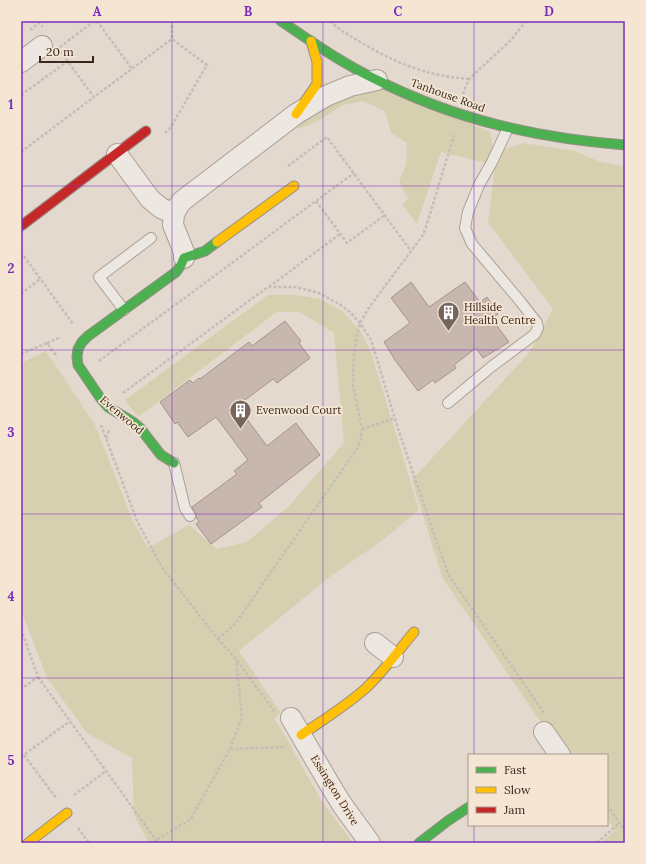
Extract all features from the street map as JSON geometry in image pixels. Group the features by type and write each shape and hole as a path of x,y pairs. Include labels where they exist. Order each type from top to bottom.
{"street":[{"name":"Tanhouse Road","path":"280,21 340,60 377,80 411,96 447,110 508,128 550,137 625,145"},
{"path":"21,62 43,37"},
{"path":"296,114 317,84 317,62 311,41"},
{"path":"294,186 205,251 184,258 184,252 173,225 174,214 182,201 296,114 326,96 350,86 377,80"},
{"path":"21,226 146,131"},
{"path":"117,154 150,199 174,214"},
{"name":"Evenwood","path":"174,463 161,455 140,428 108,407 101,399 78,365 77,351 80,344 88,336 176,272 182,265 184,258"},
{"path":"293,727 340,709 367,687 414,632"},
{"path":"375,642 393,657"},
{"path":"546,726 556,754"},
{"name":"Essington Drive","path":"293,727 343,806 370,843"},
{"path":"419,843 468,808"},
{"path":"28,843 67,813"}],"lane":[{"path":"448,403 491,367 535,334 538,328 537,323 520,301 472,244 465,228 468,212 479,185 508,128"},
{"path":"124,310 99,277 151,238"},
{"path":"174,463 186,508 190,516"}],"path":[{"path":"94,97 58,48 95,21 132,69"},
{"path":"172,21 172,39"},
{"path":"330,21 335,26 360,42 388,57 417,69 444,76 469,79"},
{"path":"463,95 469,79 510,40 526,21"},
{"path":"27,32 39,23 43,37"},
{"path":"21,152 172,39"},
{"path":"164,134 169,130 207,65 172,39"},
{"path":"21,95 68,60"},
{"path":"218,639 235,624 358,446 362,429 353,386 353,358 360,323 368,309 423,235 454,135"},
{"path":"99,361 354,173"},
{"path":"316,201 347,243 385,215"},
{"path":"121,397 123,392 340,234"},
{"path":"21,252 73,324"},
{"path":"21,294 40,279"},
{"path":"268,287 295,287 319,293 350,312 360,323 370,340 394,418 448,574 546,726"},
{"path":"21,354 47,343 61,363"},
{"path":"362,429 394,418"},
{"path":"100,424 137,521 163,569 218,639 293,727 296,747 230,749"},
{"path":"21,629 38,677 158,843"},
{"path":"151,843 190,820 230,749 242,717 236,659"},
{"path":"21,689 38,677"},
{"path":"56,798 22,756 70,721"},
{"path":"72,796 106,772"},
{"path":"608,806 625,831"},
{"path":"597,843 619,823"}],"shaded area":[{"path":"376,83 490,132 493,147 504,150 523,143 575,151 598,161 625,167 625,843 601,843 615,830 608,820 608,754 562,754 442,577 412,480 529,353 553,309 488,222 495,165 441,152 417,224 402,205 408,199 399,182 406,164 407,143 391,133 385,111 363,101 343,105 318,121 298,129 287,113"},
{"path":"268,295 296,295 320,299 342,311 362,333 372,355 419,510 380,542 332,575 239,651 281,713 274,718 321,800 353,843 149,843 134,815 132,758 87,733 47,678 21,610 21,363 46,351 95,425 133,521 148,548 189,525 217,549 247,542 289,506 344,443 334,333 300,312 277,312 138,417 125,400"}],"building":[{"name":"Hillside Health Centre","path":"411,282 429,307 465,282 480,302 487,297 498,314 492,319 509,342 483,358 476,348 454,365 456,368 435,383 433,380 418,391 395,360 384,342 410,323 391,298"},
{"name":"Evenwood Court","path":"285,321 301,341 299,343 310,358 277,383 273,379 237,406 267,446 296,423 320,455 259,503 262,507 211,544 196,524 199,522 192,507 237,474 234,471 248,460 216,417 188,437 177,422 175,424 160,402 190,380 193,383 199,378 200,379 249,342 252,346"}],"traffic: fast":[{"path":"281,21 352,67 407,94 437,106 498,125 529,132 560,138 625,145"},
{"path":"174,463 161,455 140,428 108,407 101,399 78,365 78,349 88,336 176,272 184,258 205,251 217,242"},
{"path":"419,843 468,808"}],"traffic: slow":[{"path":"296,114 317,84 317,62 311,41"},
{"path":"217,242 294,186"},
{"path":"301,735 342,707 366,688 385,668 414,632"},
{"path":"28,843 67,813"}],"traffic: jam":[{"path":"21,226 146,131"}],"place":[{"name":"Hillside Health Centre","path":"449,332"},
{"name":"Evenwood Court","path":"241,430"}]}
